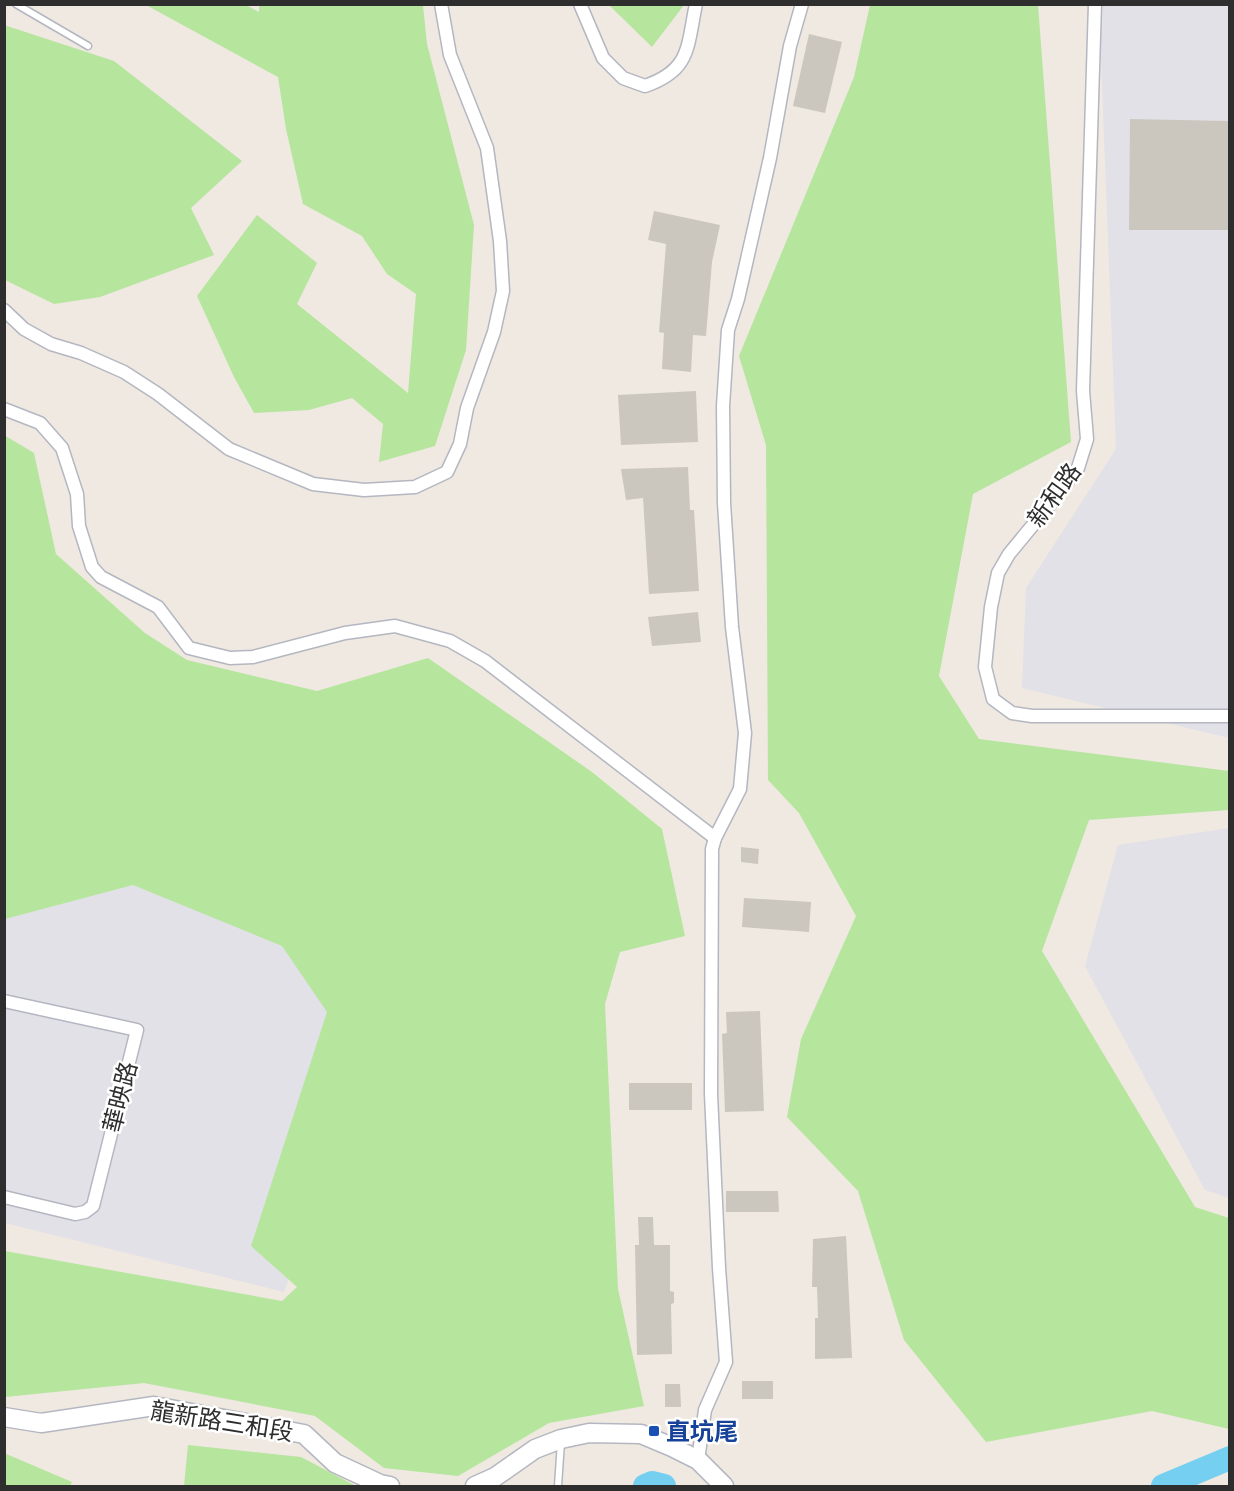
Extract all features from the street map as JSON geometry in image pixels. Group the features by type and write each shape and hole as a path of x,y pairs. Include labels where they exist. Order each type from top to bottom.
{"street":[{"path":"4,310 24,328 51,344 81,353 124,372 158,394 229,449 314,484 364,490 415,487 447,472 460,444 467,408 494,332 503,291 500,240 487,148 450,55 441,4"},
{"path":"580,4 603,58 623,78 645,87 661,81 676,69 687,53 696,4"},
{"path":"698,1460 705,1410 726,1362 711,1094 712,849 715,838 740,789 745,734 732,627 724,503 723,406 728,330 738,299 770,158 790,46 802,4"},
{"name":"新和路","path":"1095,4 1083,391 1087,439 1078,468 1009,554 998,573 991,607 985,667 993,699 1012,713 1032,716 1230,716"},
{"path":"4,409 40,423 62,448 77,494 79,526 92,567 101,577 158,607 189,648 230,658 253,657 345,633 395,626 450,641 485,660 715,838"},
{"name":"華映路","path":"4,1001 137,1030 93,1206 86,1212 75,1214 4,1197"},
{"name":"龍新路三和段","path":"4,1417 41,1423 154,1406 304,1434 335,1463 380,1484 390,1486"},
{"path":"475,1486 495,1478 535,1449 561,1438 589,1433 641,1434 698,1460 724,1486"}],"lane":[{"path":"16,4 88,46"},
{"path":"558,1485 561,1438"}],"shaded area":[{"path":"1099,5 1229,5 1229,738 1022,688 1026,588 1116,449"},
{"path":"1230,828 1229,1198 1205,1190 1085,966 1118,845"},
{"path":"111,856 411,953 284,1292 5,1223 5,900"}],"green space":[{"path":"146,5 246,5 259,12 259,5 423,5 427,44 474,225 466,350 435,446 379,462 383,424 352,398 309,410 254,413 234,377 197,296 257,215 317,263 297,304 408,393 416,294 387,274 362,236 303,204 286,129 278,77"},
{"path":"609,5 684,5 652,47"},
{"path":"870,5 1038,5 1071,442 973,494 939,676 979,739 1229,771 1229,810 1089,820 1042,951 1195,1207 1229,1218 1229,1429 1152,1411 986,1442 904,1340 858,1191 787,1117 801,1039 856,916 799,813 768,780 766,445 739,356 854,77"},
{"path":"4,25 114,61 242,161 191,208 214,255 100,297 54,304 5,280"},
{"path":"4,435 34,453 56,554 145,633 187,660 317,691 428,658 592,772 662,829 685,936 620,952 605,1004 618,1289 644,1406 549,1423 458,1476 384,1468 315,1416 144,1383 5,1397 5,1251 282,1301 297,1287 251,1246 327,1012 282,946 133,885 5,919"},
{"path":"188,1445 301,1457 356,1486 184,1486"},
{"path":"4,1453 72,1482 70,1486 5,1486"}],"building":[{"path":"809,34 842,42 825,113 793,106"},
{"path":"1130,119 1230,121 1230,230 1129,230"},
{"path":"654,211 720,225 712,262 706,336 693,335 691,372 662,369 664,333 659,332 666,244 648,240"},
{"path":"696,391 698,442 621,445 618,395"},
{"path":"688,467 690,510 694,510 699,591 649,594 643,498 626,500 621,469"},
{"path":"698,612 701,642 652,646 648,617"},
{"path":"741,847 759,849 758,864 741,862"},
{"path":"744,898 811,902 809,932 742,927"},
{"path":"760,1011 764,1111 725,1112 722,1034 727,1033 726,1012"},
{"path":"629,1083 692,1083 692,1110 629,1110"},
{"path":"726,1191 778,1191 779,1212 726,1212"},
{"path":"638,1217 653,1217 654,1245 670,1245 670,1291 674,1292 674,1303 671,1304 672,1354 637,1355 635,1245 639,1245"},
{"path":"846,1236 852,1358 815,1359 815,1318 818,1318 817,1287 812,1287 813,1239"},
{"path":"742,1381 773,1381 773,1399 742,1399"},
{"path":"665,1384 680,1384 681,1407 665,1407"}],"waterway":[{"path":"1163,1486 1230,1458"},
{"path":"645,1486 652,1483 664,1486"}],"place":[{"name":"直坑尾","path":"654,1431"}]}
